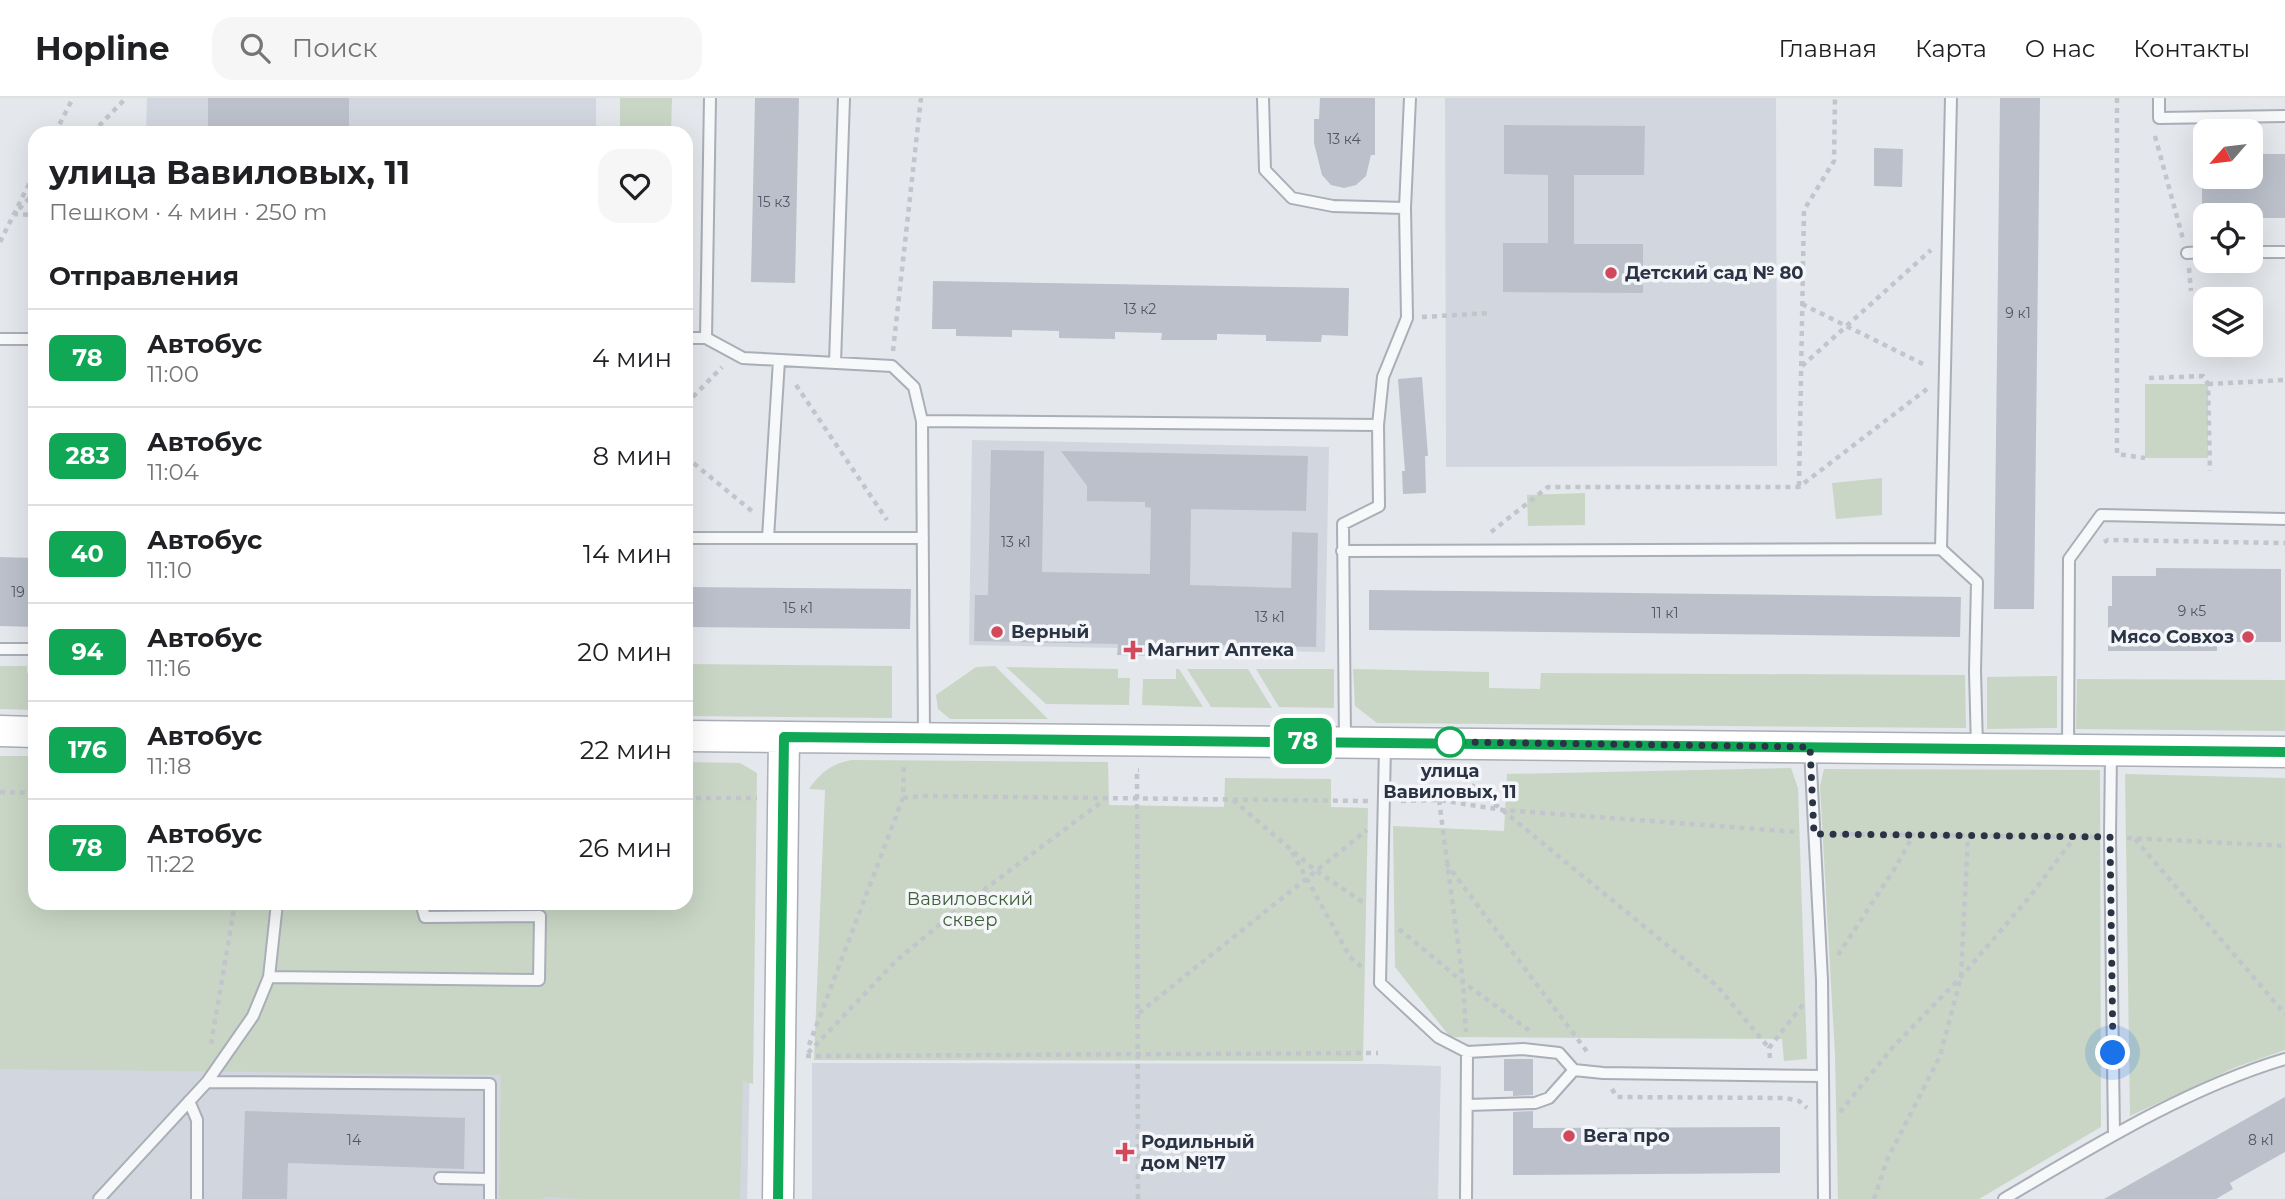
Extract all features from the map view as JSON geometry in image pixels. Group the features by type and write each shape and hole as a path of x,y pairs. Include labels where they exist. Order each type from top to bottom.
{"street":[{"path":"0,732 28,732"},
{"path":"693,736 2285,752"},
{"path":"778,1199 784,737"}],"lane":[{"path":"706,338 710,98"},
{"path":"835,363 844,98"},
{"path":"1264,98 1265,170 1292,198 1333,206 1405,208"},
{"path":"1345,741 1343,524 1379,506 1378,425 1383,377 1407,318 1405,208 1410,98"},
{"path":"1941,548 1951,98"},
{"path":"2159,98 2159,118 2285,116"},
{"path":"2263,252 2285,251"},
{"path":"2187,253 2193,253"},
{"path":"693,338 706,338 743,358 892,366 915,387 922,421 924,738"},
{"path":"0,339 28,339"},
{"path":"768,538 779,360"},
{"path":"922,421 1378,425"},
{"path":"2068,749 2069,559 2101,515 2285,519"},
{"path":"693,538 923,538"},
{"path":"1342,551 1941,548 1977,582 1977,748"},
{"path":"0,649 28,649"},
{"path":"1385,742 1380,983 1438,1037 1467,1052 1523,1049 1559,1053 1574,1070 1603,1073 1823,1076"},
{"path":"1810,747 1822,980 1824,1199"},
{"path":"2111,750 2114,1134"},
{"path":"99,1199 207,1082 253,1016 269,977 277,910"},
{"path":"269,977 539,980 540,916 425,918 423,910"},
{"path":"1466,1199 1467,1052"},
{"path":"2004,1199 2114,1134 2246,1071 2285,1059"},
{"path":"1467,1105 1535,1103 1549,1098 1574,1070"},
{"path":"207,1082 490,1084 490,1199"},
{"path":"189,1101 197,1120 197,1199"},
{"path":"440,1178 490,1180"}],"path":[{"path":"59,126 73,98"},
{"path":"99,126 126,98"},
{"path":"892,366 921,98"},
{"path":"1799,487 1804,210 1834,161 1835,98"},
{"path":"2116,98 2118,454 2145,458"},
{"path":"2152,124 2187,253 2191,291"},
{"path":"0,242 28,186"},
{"path":"13,215 28,199"},
{"path":"13,215 28,215"},
{"path":"1801,367 1948,235"},
{"path":"1469,551 1548,487 1799,487 1945,374 1802,304"},
{"path":"1407,318 1491,313"},
{"path":"693,397 735,354"},
{"path":"779,360 899,538"},
{"path":"2149,378 2203,376 2208,384 2210,471"},
{"path":"2208,384 2285,380"},
{"path":"693,463 769,526"},
{"path":"2095,546 2108,540 2285,543"},
{"path":"805,1056 903,798 904,761"},
{"path":"1137,770 1138,1199"},
{"path":"1458,772 1718,987 1769,1048"},
{"path":"0,792 28,793"},
{"path":"693,798 765,798"},
{"path":"903,798 1439,800 1503,810 1814,834 2076,836 2285,846"},
{"path":"805,1056 896,961 957,910 1105,799"},
{"path":"1439,800 1464,982 1467,1052"},
{"path":"1139,1014 1383,817"},
{"path":"1874,1199 1887,1160 1940,1056 1961,977 1968,835"},
{"path":"1824,1129 1894,1047 1961,977 2027,900 2076,836"},
{"path":"2135,838 2285,1014"},
{"path":"1290,849 1350,957 1380,983"},
{"path":"1446,863 1603,1073 1617,1097 1786,1098 1800,1101 1808,1109"},
{"path":"207,1082 208,1059 234,910"},
{"path":"805,1056 1378,1053"}],"shaded area":[{"path":"147,98 596,98 596,126 146,126"},
{"name":"Детский сад № 80","path":"1445,98 1776,98 1777,466 1446,467"},
{"path":"972,440 1329,447 1325,652 969,645"},
{"path":"0,815 28,885 28,910 693,910 693,895 755,822 747,1199 0,1199"},
{"name":"Родильный дом №17","path":"812,1063 1441,1066 1438,1199 812,1199"}],"green space":[{"path":"620,98 672,98 671,126 620,126"},
{"path":"2145,384 2208,384 2208,458 2145,458"},
{"path":"1882,478 1882,515 1836,519 1832,483"},
{"path":"1585,493 1585,525 1528,526 1527,495"},
{"path":"693,664 892,666 892,718 693,716"},
{"path":"0,666 27,666 28,710 0,709"},
{"path":"995,666 1048,719 950,719 938,709 936,695 976,667"},
{"path":"1006,667 1118,669 1118,678 1130,678 1129,705 1046,704"},
{"path":"1176,669 1179,669 1203,707 1142,705 1143,679 1176,679"},
{"path":"1187,669 1248,669 1272,708 1211,707"},
{"path":"1256,669 1334,669 1334,708 1279,707"},
{"path":"1353,669 1489,672 1489,688 1540,689 1541,673 1965,675 1966,728 1377,723 1355,706"},
{"path":"2057,676 2057,728 1987,729 1987,677"},
{"path":"2077,679 2285,680 2285,731 2076,729"},
{"path":"0,756 28,756 28,910 693,910 693,762 740,763 757,773 753,1084 743,1081 740,1199 499,1199 501,1075 0,1069"},
{"name":"Вавиловский сквер","path":"852,760 1108,762 1109,805 1224,807 1225,778 1331,779 1331,807 1368,808 1363,1061 814,1060 825,790 809,789 827,770"},
{"path":"1791,768 1798,788 1807,1059 1784,1061 1782,1039 1450,1037 1395,967 1393,826 1504,831 1507,774"},
{"path":"1824,769 2100,770 2101,1127 1979,1199 1838,1199 1835,1056 1820,786"},
{"path":"2125,774 2285,778 2285,1050 2236,1067 2130,1116"}],"building":[{"path":"208,98 349,98 349,126 208,126"},
{"path":"755,98 799,98 795,283 751,282"},
{"path":"1320,98 1375,98 1375,155 1371,155 1366,176 1356,185 1344,188 1331,185 1322,175 1314,143 1314,119 1319,119"},
{"path":"2000,98 2040,98 2034,609 1994,609"},
{"path":"1504,125 1645,126 1644,175 1574,175 1574,244 1643,244 1643,293 1503,292 1503,243 1548,243 1548,175 1504,174"},
{"path":"1874,148 1903,149 1902,187 1874,186"},
{"path":"2263,154 2285,154 2285,218 2263,218 2263,203 2202,203 2202,189 2263,189"},
{"path":"933,281 1349,288 1348,336 1322,335 1321,342 1266,341 1266,335 1217,334 1217,340 1161,340 1162,333 1115,332 1115,339 1059,338 1059,331 1012,330 1012,337 956,336 956,329 932,329"},
{"path":"1422,377 1428,456 1425,456 1426,493 1403,494 1402,471 1405,471 1398,379"},
{"path":"991,450 1044,451 1042,572 1150,574 1151,508 1145,507 1145,502 1087,501 1087,486 1061,451 1308,456 1306,511 1191,509 1190,585 1291,588 1292,532 1318,533 1316,647 1163,644 1163,656 1117,655 1118,644 974,641 975,595 988,595"},
{"path":"0,557 28,558 28,627 0,626"},
{"path":"2156,568 2281,569 2281,642 2217,642 2217,651 2108,651 2108,606 2112,606 2112,576 2156,576"},
{"path":"693,587 911,589 910,629 693,627"},
{"path":"1369,590 1961,597 1960,637 1369,630"},
{"path":"1504,1059 1533,1059 1533,1095 1513,1096 1513,1091 1504,1091"},
{"path":"2285,1097 2285,1152 2230,1183 2233,1189 2216,1199 2104,1199"},
{"path":"245,1111 465,1118 464,1169 288,1163 287,1199 242,1199"},
{"path":"1533,1111 1533,1128 1780,1127 1780,1173 1513,1175 1513,1112"}],"bus line":[{"name":"78","path":"778,1199 784,737 2285,752"}],"place":[{"name":"Детский сад № 80","path":"1611,273"},
{"name":"Верный","path":"997,632"},
{"name":"Мясо Совхоз","path":"2248,637"},
{"name":"Магнит Аптека","path":"1133,650"},
{"name":"улица Вавиловых, 11","path":"1450,742"},
{"name":"Вега про","path":"1569,1136"},
{"name":"Родильный дом №17","path":"1125,1152"}],"route":[{"path":"1450,742 1810,747 1814,834 2110,837 2113,1053"}]}
